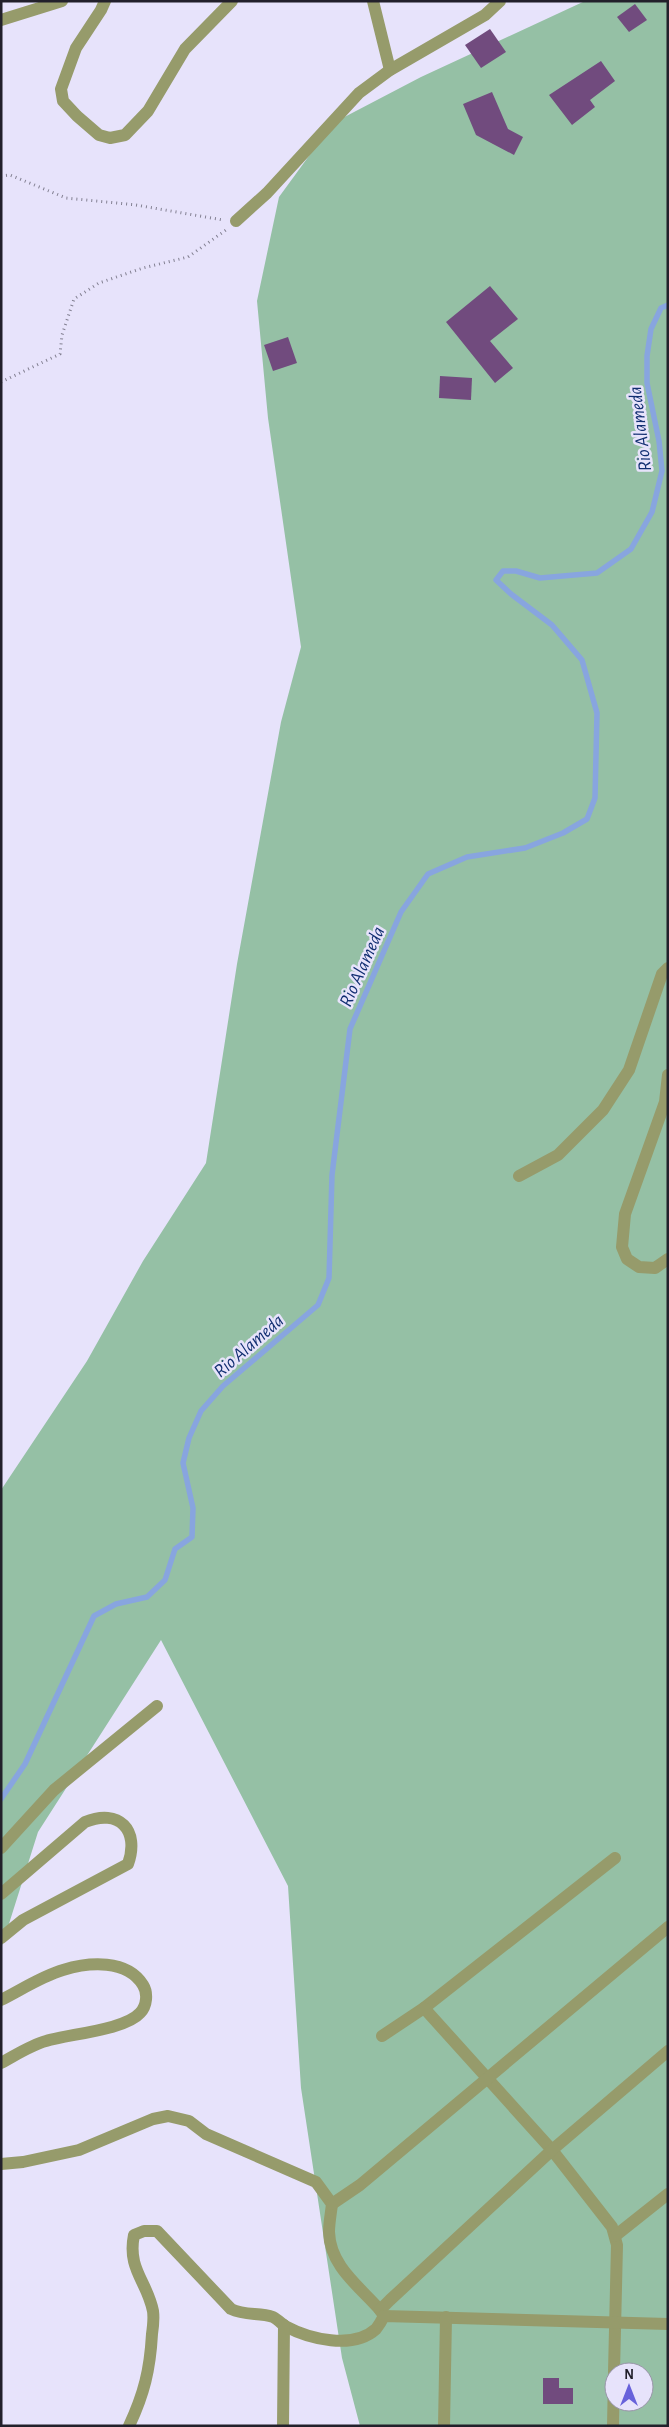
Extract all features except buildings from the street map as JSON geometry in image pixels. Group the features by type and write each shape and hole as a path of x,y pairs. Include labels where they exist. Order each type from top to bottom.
{"street":[{"path":"1,20 62,1"},
{"path":"105,1 76,48 61,89 63,101 77,116 99,135 110,138 125,135 148,111 185,49 232,1"},
{"path":"373,1 390,70"},
{"path":"236,221 267,193 359,93 390,70 485,14 500,1"},
{"path":"520,1176 558,1155 603,1110 629,1070 662,974 668,968"},
{"path":"668,1075 665,1102 625,1214 622,1247 627,1259 638,1267 656,1268 668,1259"},
{"path":"1,1848 54,1790 158,1706"},
{"path":"1,1894 85,1822 99,1816 115,1819 124,1825 132,1837 132,1852 128,1864 23,1920 1,1938"},
{"path":"382,2036 424,2008 615,1858"},
{"path":"332,2204 360,2185 668,1927"},
{"path":"1,2000 62,1970 92,1964 119,1967 132,1972 144,1986 147,2002 140,2014 121,2024 45,2041 1,2062"},
{"path":"424,2008 552,2150 612,2227 615,2236 614,2362"},
{"path":"129,2426 142,2399 151,2364 154,2312 134,2265 131,2250 134,2235 144,2231 156,2231 232,2309 241,2314 272,2317 284,2325 314,2338 337,2341 364,2336 376,2328 382,2313 552,2150 668,2051"},
{"path":"1,2164 23,2162 78,2150 152,2119 168,2116 189,2122 206,2134 316,2182 332,2204 329,2232 332,2250 344,2274 382,2313 446,2317 668,2324"},
{"path":"615,2236 668,2194"},
{"path":"444,2426 446,2317"},
{"path":"283,2426 284,2325"},
{"path":"613,2412 613,2426"}],"path":[{"path":"1,176 10,175 66,198 136,205 236,221"},
{"path":"1,382 60,354 62,335 68,312 74,299 99,283 143,268 188,257 220,236 236,221"}],"green space":[{"path":"585,1 668,1 668,2426 360,2426 342,2358 301,2088 288,1886 161,1640 38,1832 1,1949 1,1490 87,1361 143,1261 206,1163 237,964 281,722 301,647 268,418 257,301 279,197 333,123 421,77"}],"waterway":[{"name":"Rio Alameda","path":"1,1799 25,1764 94,1616 116,1604 147,1597 165,1580 175,1549 192,1537 193,1508 183,1463 189,1438 201,1411 223,1386 318,1305 329,1278 332,1175 350,1029 401,912 428,874 467,857 525,848 563,833 587,819 595,798 597,713 582,660 552,625 511,594 496,580 503,571 516,571 540,578 597,573 631,549 652,512 662,471 659,441 647,383 647,356 651,329 661,308 668,305"}]}
